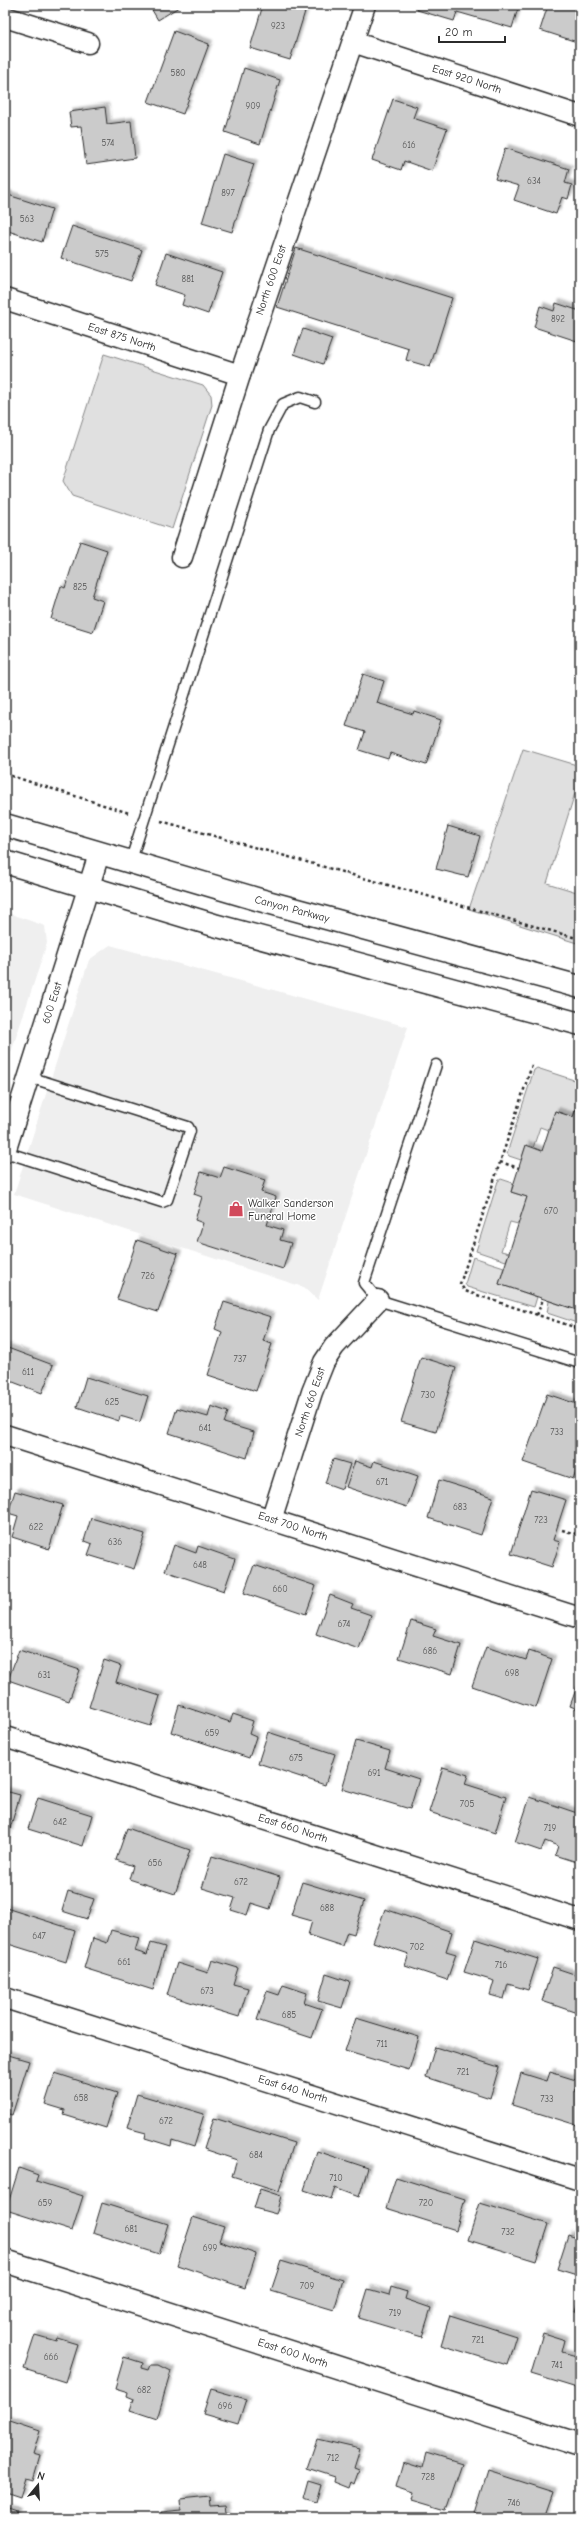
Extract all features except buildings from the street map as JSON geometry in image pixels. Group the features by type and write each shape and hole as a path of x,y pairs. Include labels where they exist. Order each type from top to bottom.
{"main road":[{"name":"Canyon Parkway","path":"5,825 130,863 580,986"},
{"path":"5,862 88,889 580,1024"},
{"name":"East 600 North","path":"5,2262 580,2445"}],"street":[{"name":"North 600 East","path":"182,557 240,375 365,5"},
{"path":"5,16 88,43"},
{"name":"East 920 North","path":"353,42 580,116"},
{"name":"East 875 North","path":"5,299 240,375"},
{"name":"600 East","path":"5,1152 98,854"},
{"name":"North 660 East","path":"271,1520 312,1392 324,1362 334,1347 378,1300"},
{"name":"East 700 North","path":"5,1435 580,1618"},
{"name":"East 660 North","path":"5,1737 580,1920"},
{"name":"East 640 North","path":"5,1998 580,2180"}],"lane":[{"path":"130,863 268,430 283,404 300,397 316,402"},
{"path":"436,1065 364,1283 378,1300 580,1363"},
{"path":"5,1152 162,1202 167,1200 190,1131 188,1127 29,1077"}],"path":[{"path":"5,774 145,817 580,939"},
{"path":"532,1065 460,1284 465,1291 580,1328"},
{"path":"500,1162 518,1168"},
{"path":"537,1315 543,1299"},
{"path":"562,1530 580,1536"}],"shaded area":[{"path":"104,354 203,385 211,395 212,405 172,529 72,496 63,481"},
{"path":"523,749 580,766 580,777 547,883 580,893 580,944 469,909"},
{"path":"5,912 45,926 47,943 5,1071"},
{"path":"110,945 408,1027 318,1300 303,1287 14,1194 89,960"},
{"path":"537,1068 580,1082 580,1096 573,1117 555,1111 548,1130 540,1127 533,1148 526,1146 521,1160 509,1156 507,1153 534,1070"},
{"path":"501,1179 513,1183 511,1192 527,1197 518,1224 510,1222 501,1251 509,1253 506,1261 476,1251 498,1181"},
{"path":"473,1257 504,1267 499,1284 537,1297 534,1307 467,1287 465,1284"},
{"path":"549,1301 580,1311 580,1324 547,1313"}],"place":[{"name":"Walker Sanderson Funeral Home","path":"236,1209"}]}
